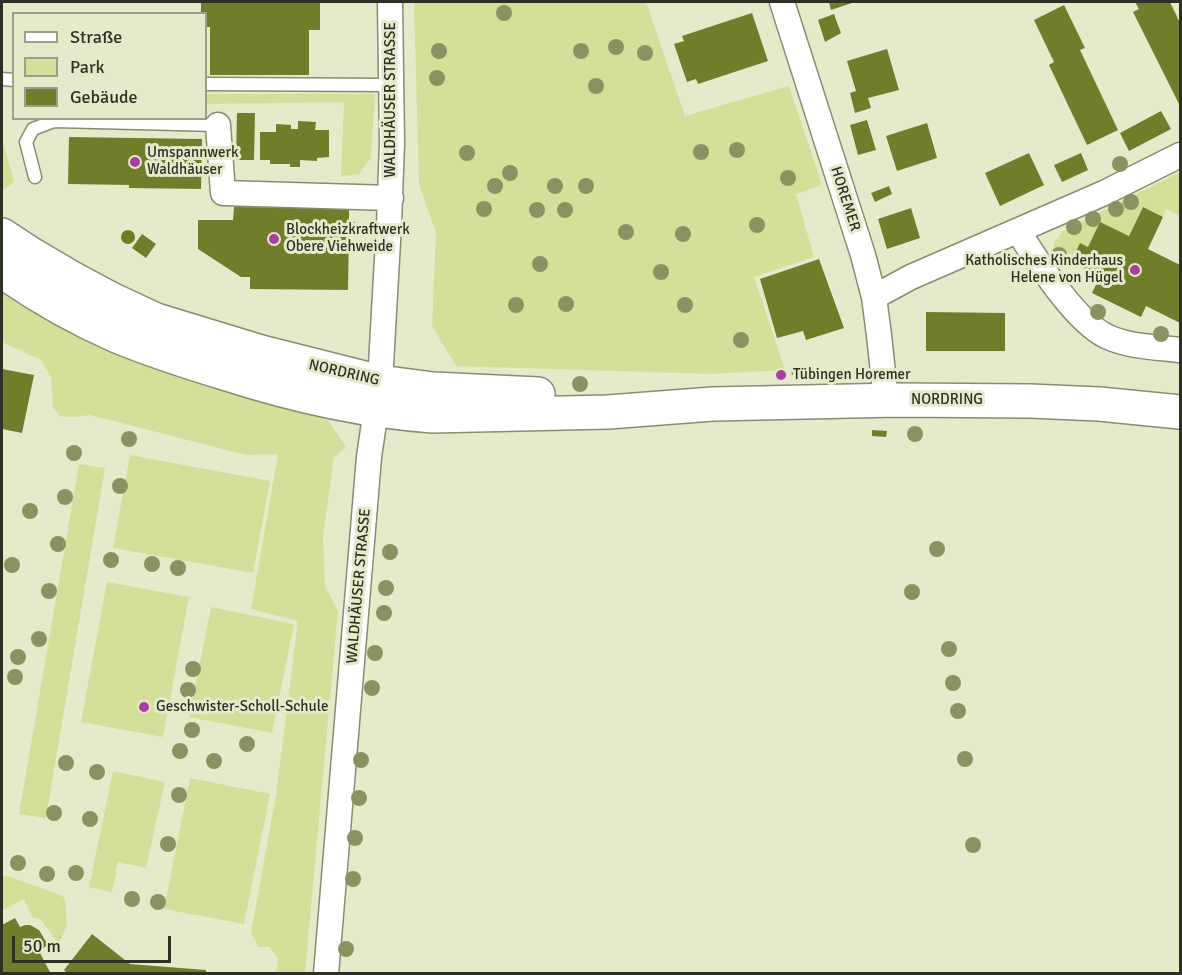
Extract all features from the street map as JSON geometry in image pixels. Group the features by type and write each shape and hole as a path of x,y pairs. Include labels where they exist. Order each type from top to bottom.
{"street":[{"name":"WALDHÄUSER STRASSE","path":"326,974 369,457 378,396 391,198 390,2"},
{"name":"HOREMER","path":"782,2 860,245 874,297 881,346 884,400"},
{"name":"WALDHÄUSER STRASSE","path":"218,125 223,193 391,198"},
{"path":"874,297 911,277 1104,193 1180,155"},
{"path":"1018,231 1065,297 1084,320 1094,328 1119,341 1180,350"},
{"name":"NORDRING","path":"2,235 70,277 156,320 261,352 433,417 608,412 713,404 884,400 1030,401 1099,404 1180,412"},
{"name":"NORDRING","path":"2,271 67,310 127,339 194,364 256,384 315,399 378,396"}],"lane":[{"path":"207,84 392,85"},
{"path":"35,177 26,142 33,129 54,121 218,125"}],"green space":[{"path":"414,2 646,2 685,116 789,86 822,185 796,194 814,257 754,277 785,370 710,374 456,366 432,326 436,233 419,184"},
{"path":"207,94 375,94 371,158 359,174 341,176 344,102 207,104"},
{"path":"2,138 14,182 2,191"},
{"path":"1180,172 1180,216 1166,209 1163,217 1143,207 1129,236 1100,222 1088,247 1080,244 1071,262 1054,256 1054,243 1063,231"},
{"path":"2,287 111,347 176,376 328,420 346,447 334,458 323,537 325,586 338,611 305,973 276,973 278,958 269,947 259,947 251,933 276,795 298,621 251,609 278,454 246,455 90,415 60,416 53,407 51,377 41,360 2,342"},
{"path":"130,455 270,481 253,573 113,548"},
{"path":"79,464 105,468 46,818 19,814"},
{"path":"107,582 189,597 163,737 81,722"},
{"path":"211,607 294,624 272,733 189,717"},
{"path":"113,771 165,782 146,868 118,862 112,892 89,887"},
{"path":"190,778 270,794 244,924 164,909"},
{"path":"2,876 61,895 65,899 67,925 59,944 40,919 33,918 24,899 2,911"}],"building":[{"path":"201,2 320,2 320,30 309,30 309,75 210,75 210,27 207,27 207,12 201,12"},
{"path":"829,2 855,2 831,10"},
{"path":"1135,2 1170,2 1180,23 1179,104 1133,12 1139,9"},
{"path":"1064,5 1085,48 1080,50 1118,130 1087,145 1049,65 1054,62 1034,20"},
{"path":"752,13 768,61 698,84 696,79 687,82 674,44 684,41 682,36"},
{"path":"834,14 841,33 825,42 818,20"},
{"path":"887,49 899,90 868,98 871,108 855,113 850,93 856,91 847,61"},
{"path":"1161,111 1171,129 1129,151 1120,133"},
{"path":"237,113 255,113 254,160 236,160"},
{"path":"867,120 876,150 858,155 850,125"},
{"path":"298,121 316,122 315,130 329,130 329,157 317,158 317,161 300,160 300,167 290,167 290,164 270,164 270,160 260,160 260,132 276,132 276,124 291,125 291,129 298,129"},
{"path":"927,123 937,158 897,171 886,136"},
{"name":"Umspannwerk Waldhäuser","path":"69,137 202,139 201,189 68,184"},
{"path":"1029,153 1044,185 1000,206 985,173"},
{"path":"1081,153 1088,170 1062,182 1054,165"},
{"path":"889,186 892,194 875,202 871,193"},
{"name":"Blockheizkraftwerk Obere Viehweide","path":"234,207 349,208 349,221 355,222 355,229 349,229 348,290 250,289 250,277 241,277 198,249 198,220 233,220"},
{"name":"Katholisches Kinderhaus Helene von Hügel","path":"1143,207 1163,217 1148,249 1180,265 1180,323 1146,306 1141,317 1092,293 1100,276 1071,262 1080,243 1088,247 1100,222 1129,236"},
{"path":"911,208 920,238 887,249 878,219"},
{"path":"128,230 133,232 135,237 133,242 128,244 123,242 121,237 123,232"},
{"path":"142,234 156,244 146,258 132,248"},
{"path":"819,259 844,328 806,340 803,331 777,338 760,279"},
{"path":"926,312 1005,313 1005,351 926,351"},
{"path":"806,368 806,374 792,375 791,369"},
{"path":"2,369 34,375 22,433 2,429"},
{"path":"872,430 887,431 886,437 872,436"},
{"path":"15,918 20,927 30,925 39,930 48,945 39,951 51,974 2,974 2,925"},
{"path":"92,934 130,964 206,970 206,974 68,974 64,970"}],"place":[{"name":"Umspannwerk Waldhäuser","path":"135,162"},
{"name":"Blockheizkraftwerk Obere Viehweide","path":"274,239"},
{"name":"Katholisches Kinderhaus Helene von Hügel","path":"1135,270"},
{"name":"Tübingen Horemer","path":"781,375"},
{"name":"Geschwister-Scholl-Schule","path":"144,707"}]}
